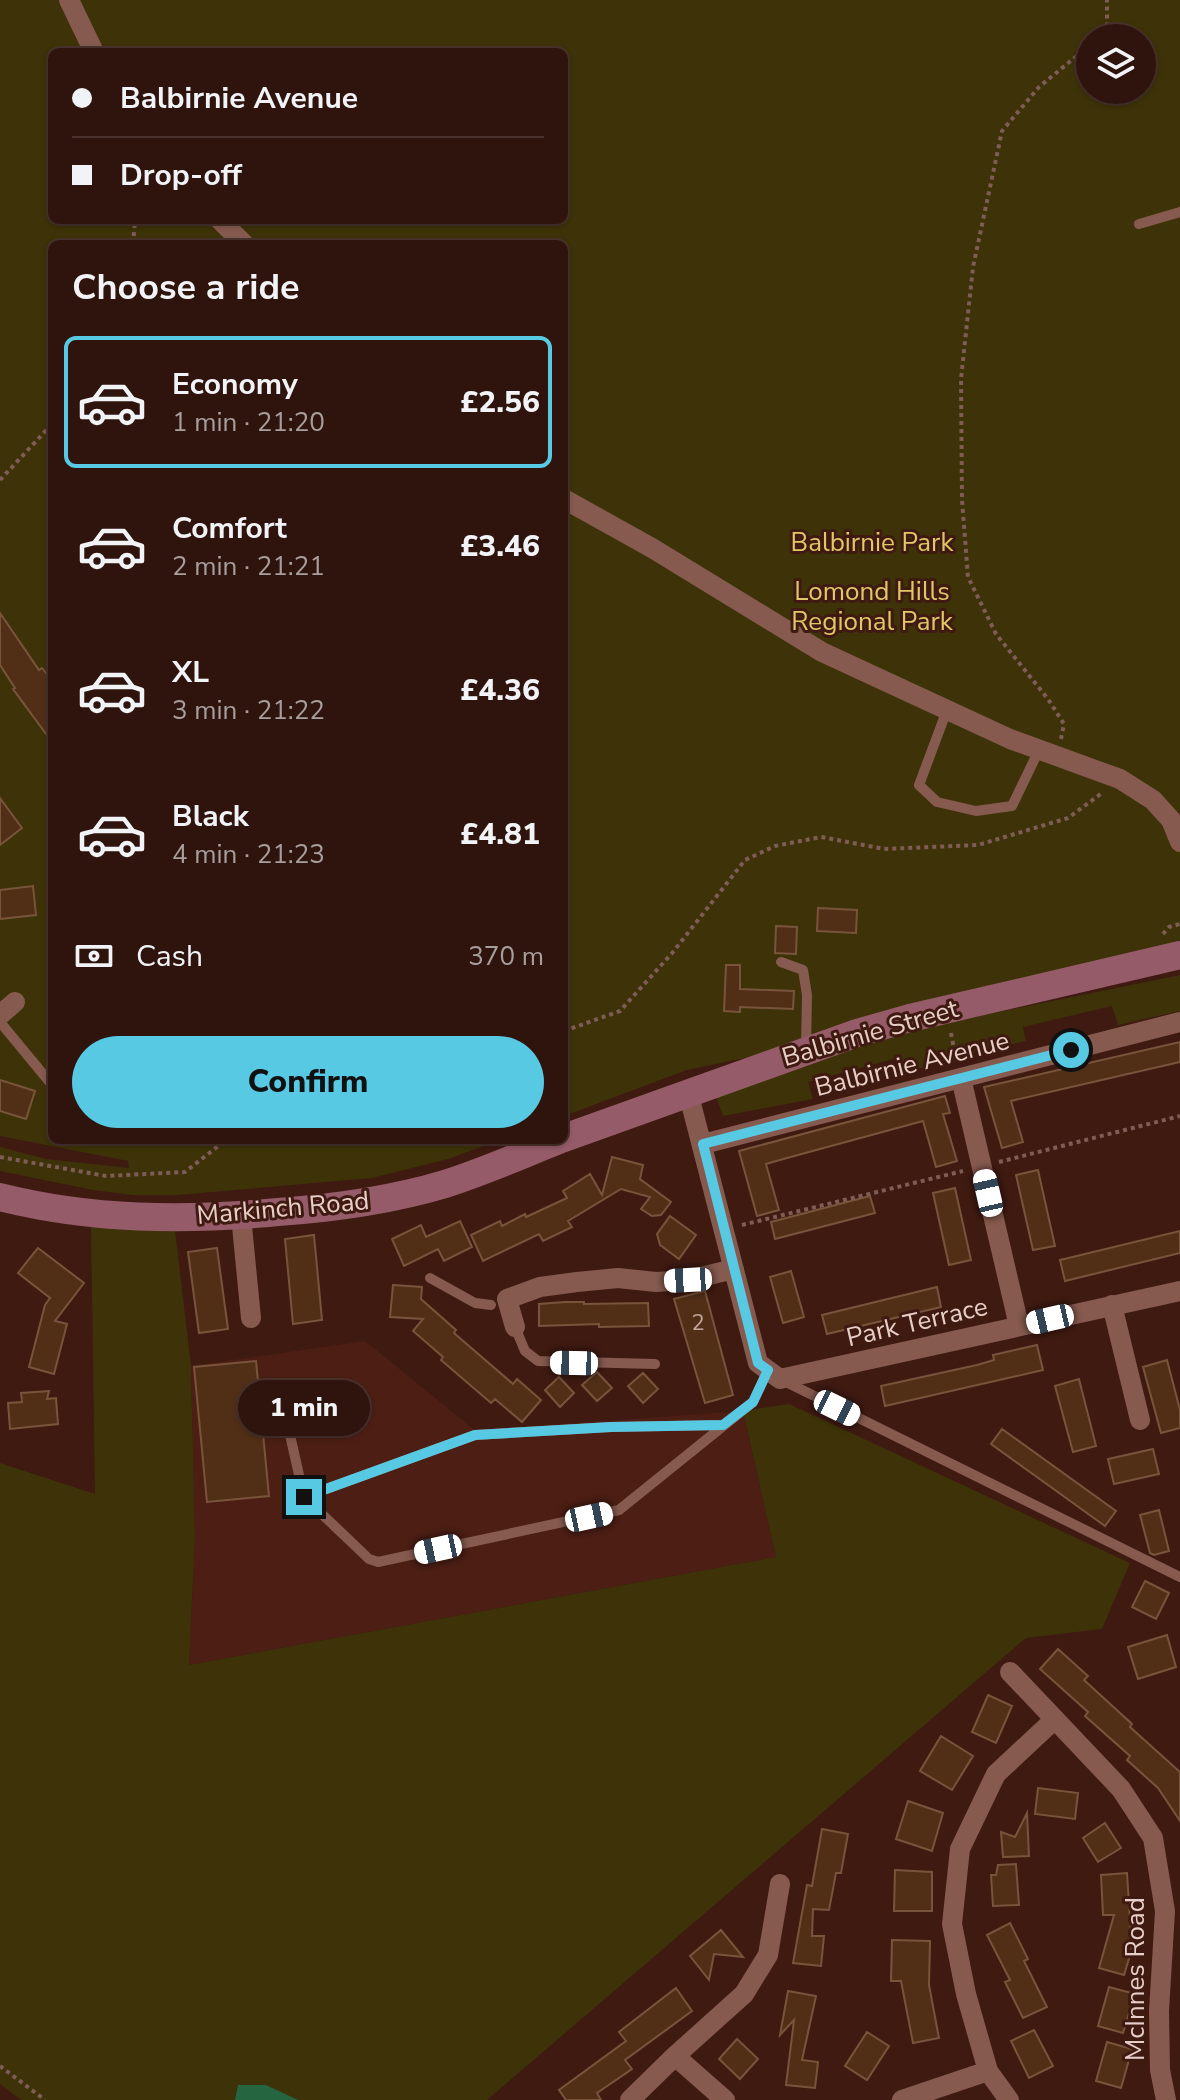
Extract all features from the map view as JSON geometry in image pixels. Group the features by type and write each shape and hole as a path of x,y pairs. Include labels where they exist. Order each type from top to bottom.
{"main road":[{"name":"Balbirnie Street","path":"568,1137 806,1050 910,1018 1180,955"},
{"name":"Markinch Road","path":"0,1197 86,1214 129,1218 241,1216 362,1204 410,1193 468,1176 549,1144"}],"street":[{"path":"69,0 92,48"},
{"path":"224,224 240,240"},
{"path":"568,501 652,548 822,652 947,710 1048,753 1120,779 1175,815 1180,842"},
{"name":"Balbirnie Avenue","path":"703,1144 1180,1022"},
{"path":"961,1078 1019,1326"},
{"path":"688,1092 758,1363 774,1375"},
{"path":"241,1216 251,1318"},
{"path":"515,1327 499,1302 540,1287 618,1278 656,1282 688,1280 734,1269"},
{"name":"Park Terrace","path":"774,1375 1180,1291"},
{"path":"1112,1305 1140,1420"},
{"name":"McInnes Road","path":"1010,1672 1121,1789 1153,1838 1165,1911 1159,2011 1160,2070 1166,2100"},
{"path":"1009,2100 988,2071 966,1994 952,1924 960,1849 996,1774 1055,1719"},
{"path":"630,2100 744,1994 768,1955 780,1884"},
{"path":"675,2056 725,2100"},
{"path":"902,2100 988,2071"}],"lane":[{"path":"1139,224 1180,212"},
{"path":"947,710 919,785 937,802 976,811 1012,806 1048,753"},
{"path":"781,962 803,970 807,995 806,1050"},
{"path":"0,1022 48,1080"},
{"path":"430,1278 475,1303 499,1302"},
{"path":"515,1327 525,1351 538,1361 655,1364"},
{"path":"281,1395 304,1497 369,1559 378,1562 619,1510 753,1402 774,1375 1180,1577"},
{"path":"304,1497 475,1435 611,1427 723,1425"}],"path":[{"path":"1107,0 1107,24"},
{"path":"1048,753 1064,724 996,634 968,577 962,500 961,379 973,267 1002,131 1039,87 1076,57"},
{"path":"0,480 48,428"},
{"path":"568,1030 620,1011 673,952 745,860 775,846 821,837 884,849 978,845 1068,818 1120,779"},
{"path":"954,1008 959,1030 951,1034 961,1078"},
{"path":"725,1230 1180,1116"},
{"path":"0,1157 106,1176 185,1172 221,1144"},
{"path":"0,2066 45,2100"}],"shaded area":[{"path":"365,1341 475,1430 743,1411 776,1557 189,1665 195,1537 191,1366"},
{"path":"238,2085 266,2085 298,2100 235,2100"}],"green space":[{"name":"Lomond Hills Regional Park","path":"0,0 1180,0 1180,968 687,1070 568,1115 568,240 48,240 48,1144 489,1144 448,1159 372,1178 178,1195 132,1195 93,1190 0,1171 0,1147 46,1159 129,1168 128,1161 0,1136"},
{"path":"1180,975 1180,1011 1118,1025 1112,1006 1023,1027 1026,1041 952,1058 899,1075 897,1058 808,1082 813,1099 723,1116 715,1094 910,1030"},
{"path":"91,1227 175,1230 191,1366 195,1537 189,1665 776,1557 743,1411 789,1404 1130,1563 1102,1629 1026,1638 487,2100 21,2100 0,2084 0,1463 95,1494"}],"building":[{"path":"0,613 39,670 42,668 48,676 48,737 13,689 0,665"},
{"path":"0,798 22,828 0,845"},
{"path":"33,886 36,915 0,919 0,890"},
{"path":"818,908 857,910 856,933 817,931"},
{"path":"776,926 797,927 796,954 775,953"},
{"path":"726,965 740,965 740,989 794,991 793,1009 740,1007 740,1012 724,1011"},
{"path":"1180,1042 1180,1062 1011,1101 1023,1142 1002,1148 984,1087"},
{"path":"0,1080 35,1091 26,1119 0,1111"},
{"path":"945,1096 950,1113 943,1114 957,1161 936,1167 923,1121 787,1158 766,1164 779,1210 757,1216 739,1151"},
{"path":"612,1157 643,1165 640,1179 671,1202 661,1215 652,1216 641,1209 650,1197 621,1189 568,1221 572,1227 543,1241 539,1234 483,1261 471,1235 500,1221 502,1226 525,1214 526,1217 567,1198 563,1191 590,1174 602,1195"},
{"path":"1038,1170 1055,1246 1033,1250 1016,1175"},
{"path":"955,1188 971,1260 949,1265 933,1193"},
{"path":"870,1196 875,1213 775,1239 771,1222"},
{"path":"670,1216 696,1235 679,1259 660,1245 657,1234"},
{"path":"460,1221 472,1247 444,1261 438,1249 404,1266 392,1239 421,1225 426,1237"},
{"path":"1180,1231 1180,1253 1065,1281 1060,1260"},
{"path":"314,1235 322,1320 293,1324 285,1239"},
{"path":"38,1248 84,1283 55,1321 67,1324 54,1374 29,1367 45,1305 50,1298 18,1273"},
{"path":"217,1248 228,1329 199,1333 188,1252"},
{"path":"791,1271 804,1317 783,1323 770,1277"},
{"path":"393,1285 422,1287 421,1299 456,1330 454,1333 513,1384 517,1379 541,1400 522,1422 495,1399 491,1403 413,1331 423,1319 390,1317"},
{"path":"937,1287 941,1307 827,1334 822,1315"},
{"path":"705,1291 733,1395 705,1403 674,1299"},
{"path":"648,1303 649,1326 539,1326 539,1304"},
{"path":"1037,1345 1043,1370 885,1406 881,1386 977,1365 994,1360 993,1355"},
{"path":"1167,1360 1180,1410 1180,1428 1161,1433 1143,1367"},
{"path":"256,1361 269,1496 207,1502 194,1367"},
{"path":"597,1372 612,1388 597,1401 582,1385"},
{"path":"643,1373 658,1389 643,1403 628,1386"},
{"path":"559,1377 574,1393 560,1407 545,1390"},
{"path":"1079,1379 1096,1446 1073,1452 1055,1386"},
{"path":"49,1391 47,1399 56,1398 58,1424 10,1429 8,1403 22,1402 21,1393"},
{"path":"1002,1429 1116,1511 1105,1526 991,1444"},
{"path":"1153,1449 1159,1474 1114,1484 1108,1459"},
{"path":"1159,1510 1169,1551 1154,1555 1150,1553 1140,1515"},
{"path":"1145,1581 1169,1593 1156,1619 1132,1607"},
{"path":"1167,1635 1176,1667 1138,1679 1128,1647"},
{"path":"1058,1649 1088,1676 1084,1680 1132,1724 1130,1727 1180,1772 1180,1821 1158,1788 1127,1760 1130,1756 1085,1716 1088,1712 1040,1669"},
{"path":"988,1695 1012,1706 996,1743 972,1732"},
{"path":"941,1736 973,1756 952,1790 920,1771"},
{"path":"1038,1788 1078,1793 1075,1819 1035,1814"},
{"path":"908,1801 943,1813 932,1851 896,1839"},
{"path":"1027,1813 1029,1856 1003,1857 1001,1832 1015,1837"},
{"path":"1105,1823 1121,1848 1098,1862 1083,1838"},
{"path":"822,1829 848,1834 841,1873 836,1873 829,1910 813,1909 812,1936 824,1936 821,1966 793,1963 807,1885 812,1886"},
{"path":"1016,1864 1019,1905 993,1906 991,1875 996,1875 998,1865"},
{"path":"895,1870 932,1872 932,1911 894,1911"},
{"path":"1127,1873 1131,1935 1136,1936 1124,1975 1099,1968 1114,1915 1103,1915 1101,1875"},
{"path":"1010,1923 1028,1959 1024,1961 1047,2007 1023,2018 1005,1982 1010,1980 987,1935"},
{"path":"721,1930 743,1957 714,1954 709,1980 690,1956"},
{"path":"892,1940 930,1941 929,1985 939,2038 913,2043 901,1981 891,1981"},
{"path":"1109,1987 1135,1994 1123,2033 1098,2026"},
{"path":"676,1988 692,2011 625,2060 632,2069 597,2093 601,2100 566,2100 559,2090 626,2041 619,2032"},
{"path":"788,1991 816,1996 802,2060 818,2062 815,2088 786,2085 794,2020 780,2035"},
{"path":"1034,2030 1053,2066 1029,2078 1011,2041"},
{"path":"867,2032 889,2046 867,2080 845,2066"},
{"path":"737,2039 758,2059 740,2079 719,2059"},
{"path":"1107,2042 1132,2049 1121,2088 1096,2081"}],"route":[{"path":"304,1497 475,1435 611,1427 723,1425 753,1402 768,1370 758,1363 703,1144 1071,1050"}],"park label":[{"name":"Balbirnie Park","path":"872,542"}]}
